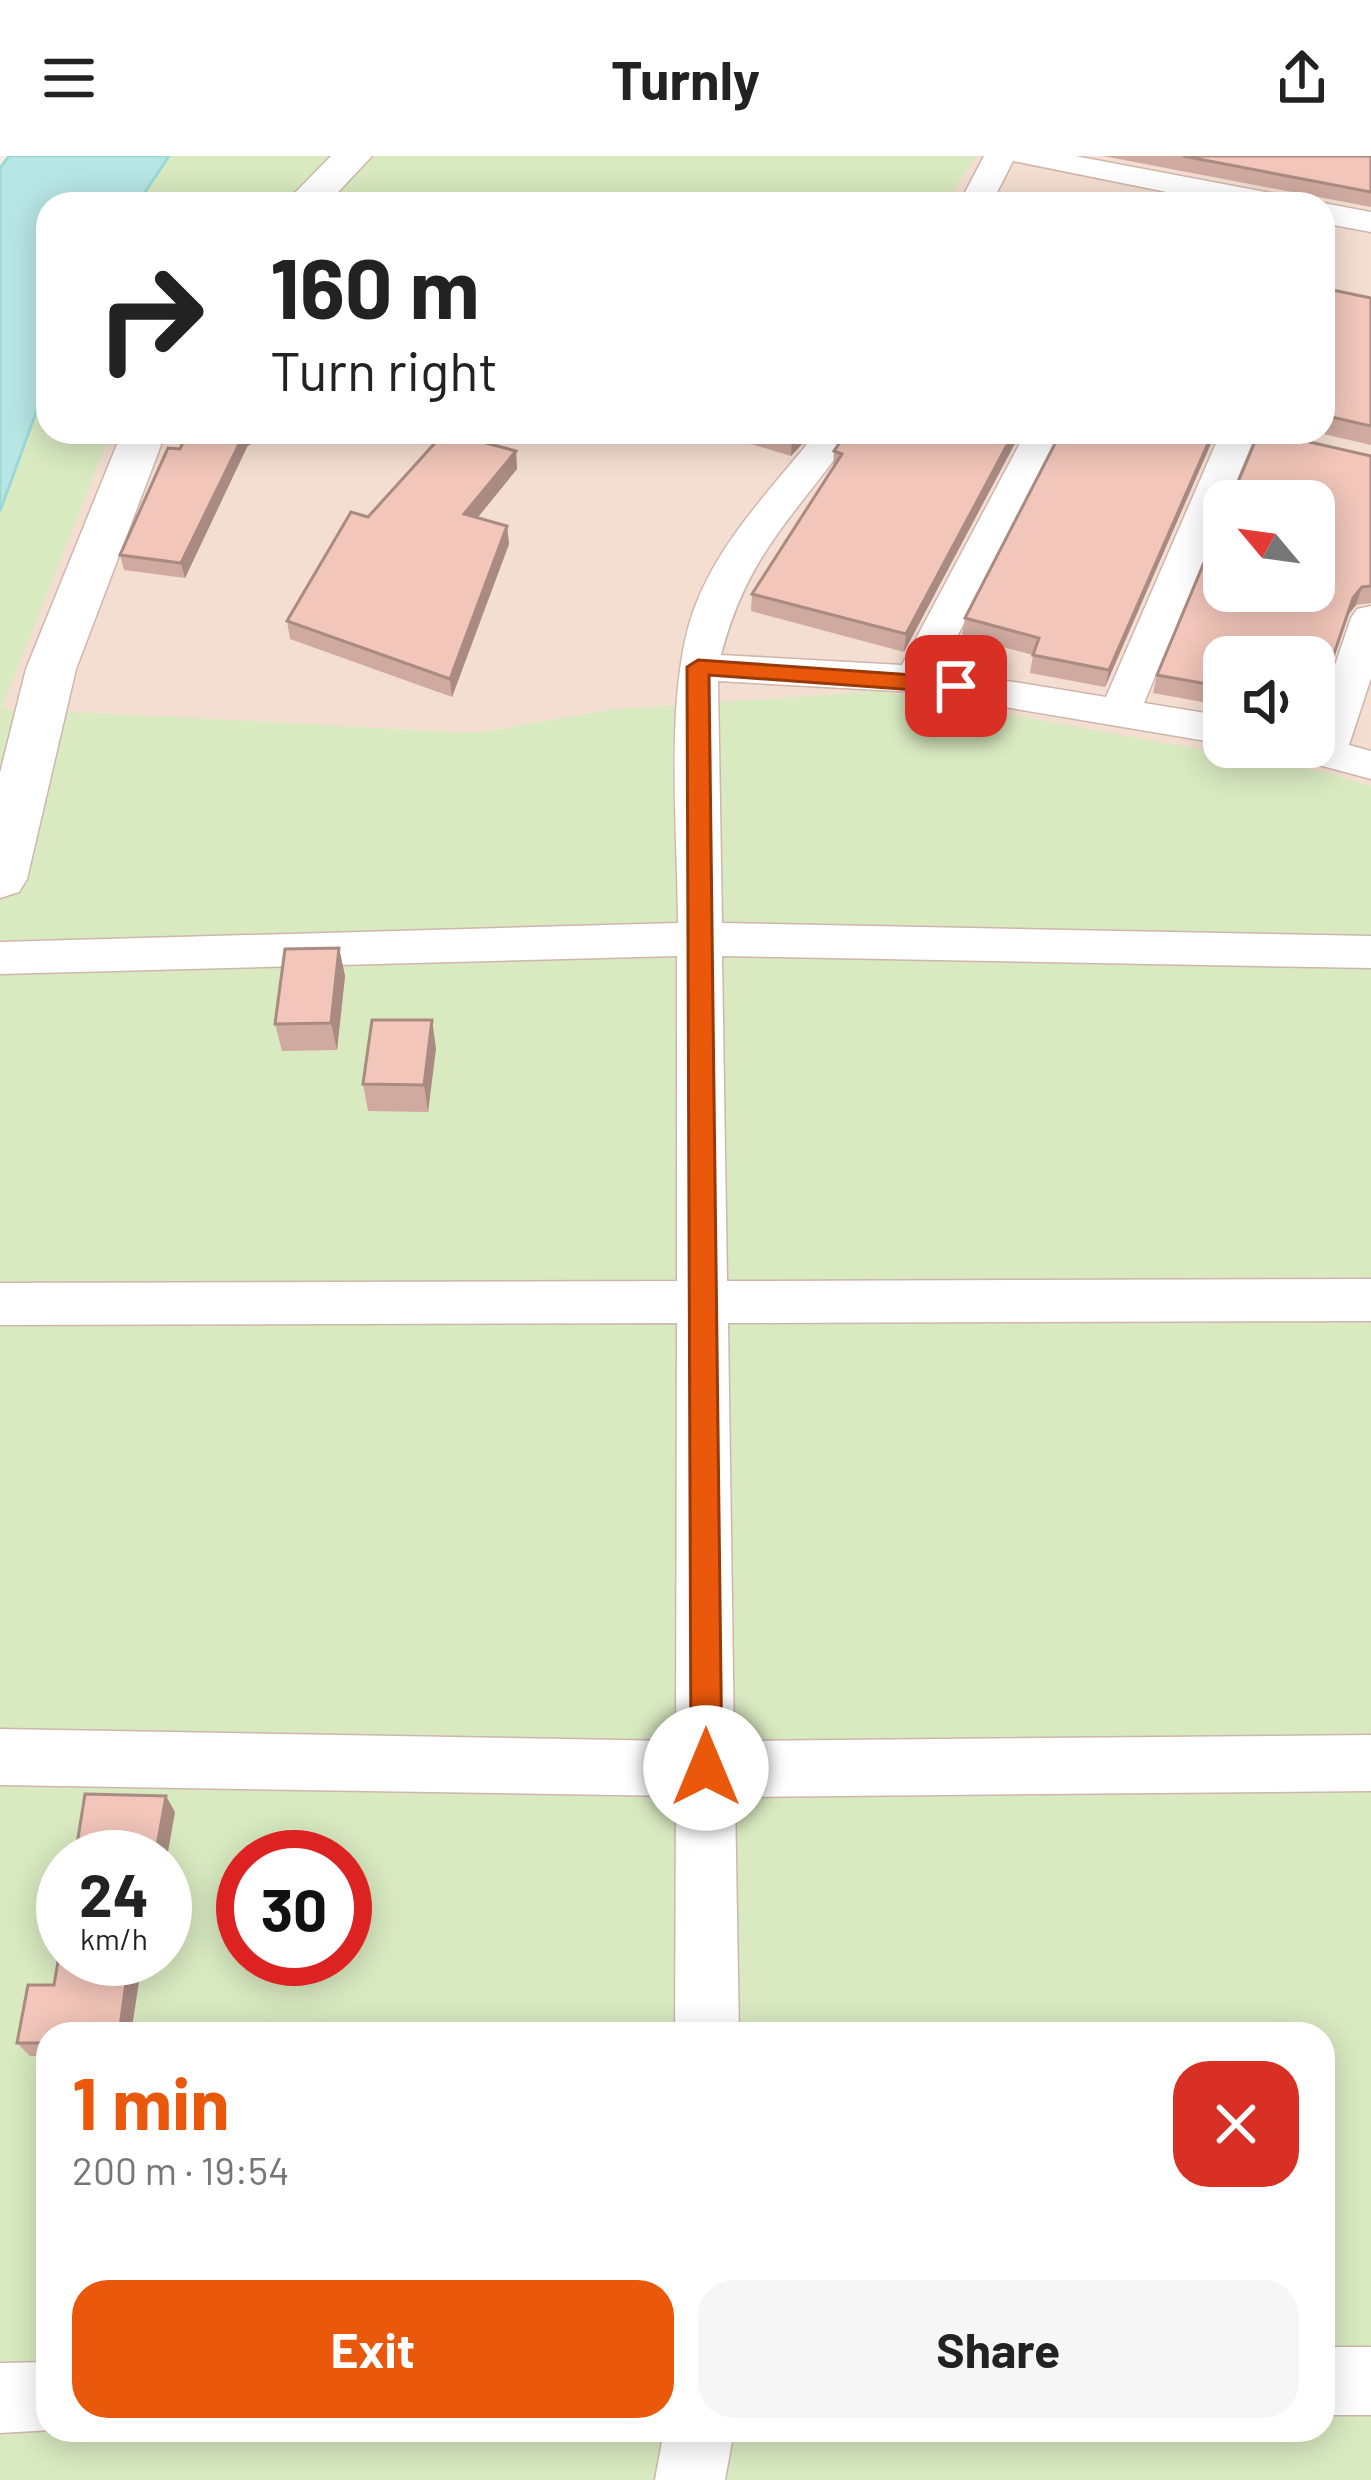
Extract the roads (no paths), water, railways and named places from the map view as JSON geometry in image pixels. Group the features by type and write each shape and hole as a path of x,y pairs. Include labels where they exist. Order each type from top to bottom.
{"street":[{"path":"316,192 353,156"},
{"path":"981,192 1000,156"},
{"path":"1025,156 1213,192"},
{"path":"1335,215 1371,222"},
{"path":"0,880 50,669 140,444"},
{"path":"707,2022 698,667 715,604 743,550 827,444"},
{"path":"915,679 1038,444"},
{"path":"1121,710 1248,444"},
{"path":"1335,702 1371,618"},
{"path":"698,667 915,679 1203,726"},
{"path":"1335,755 1371,765"},
{"path":"0,958 700,939 1371,952"},
{"path":"0,1304 1371,1300"},
{"path":"0,1756 706,1768 1371,1763"},
{"path":"1335,2380 1371,2381"},
{"path":"0,2398 36,2397"},
{"path":"691,2480 697,2442"}],"water":[{"path":"9,156 169,156 145,192 36,192 36,413 0,511 0,168"}]}
